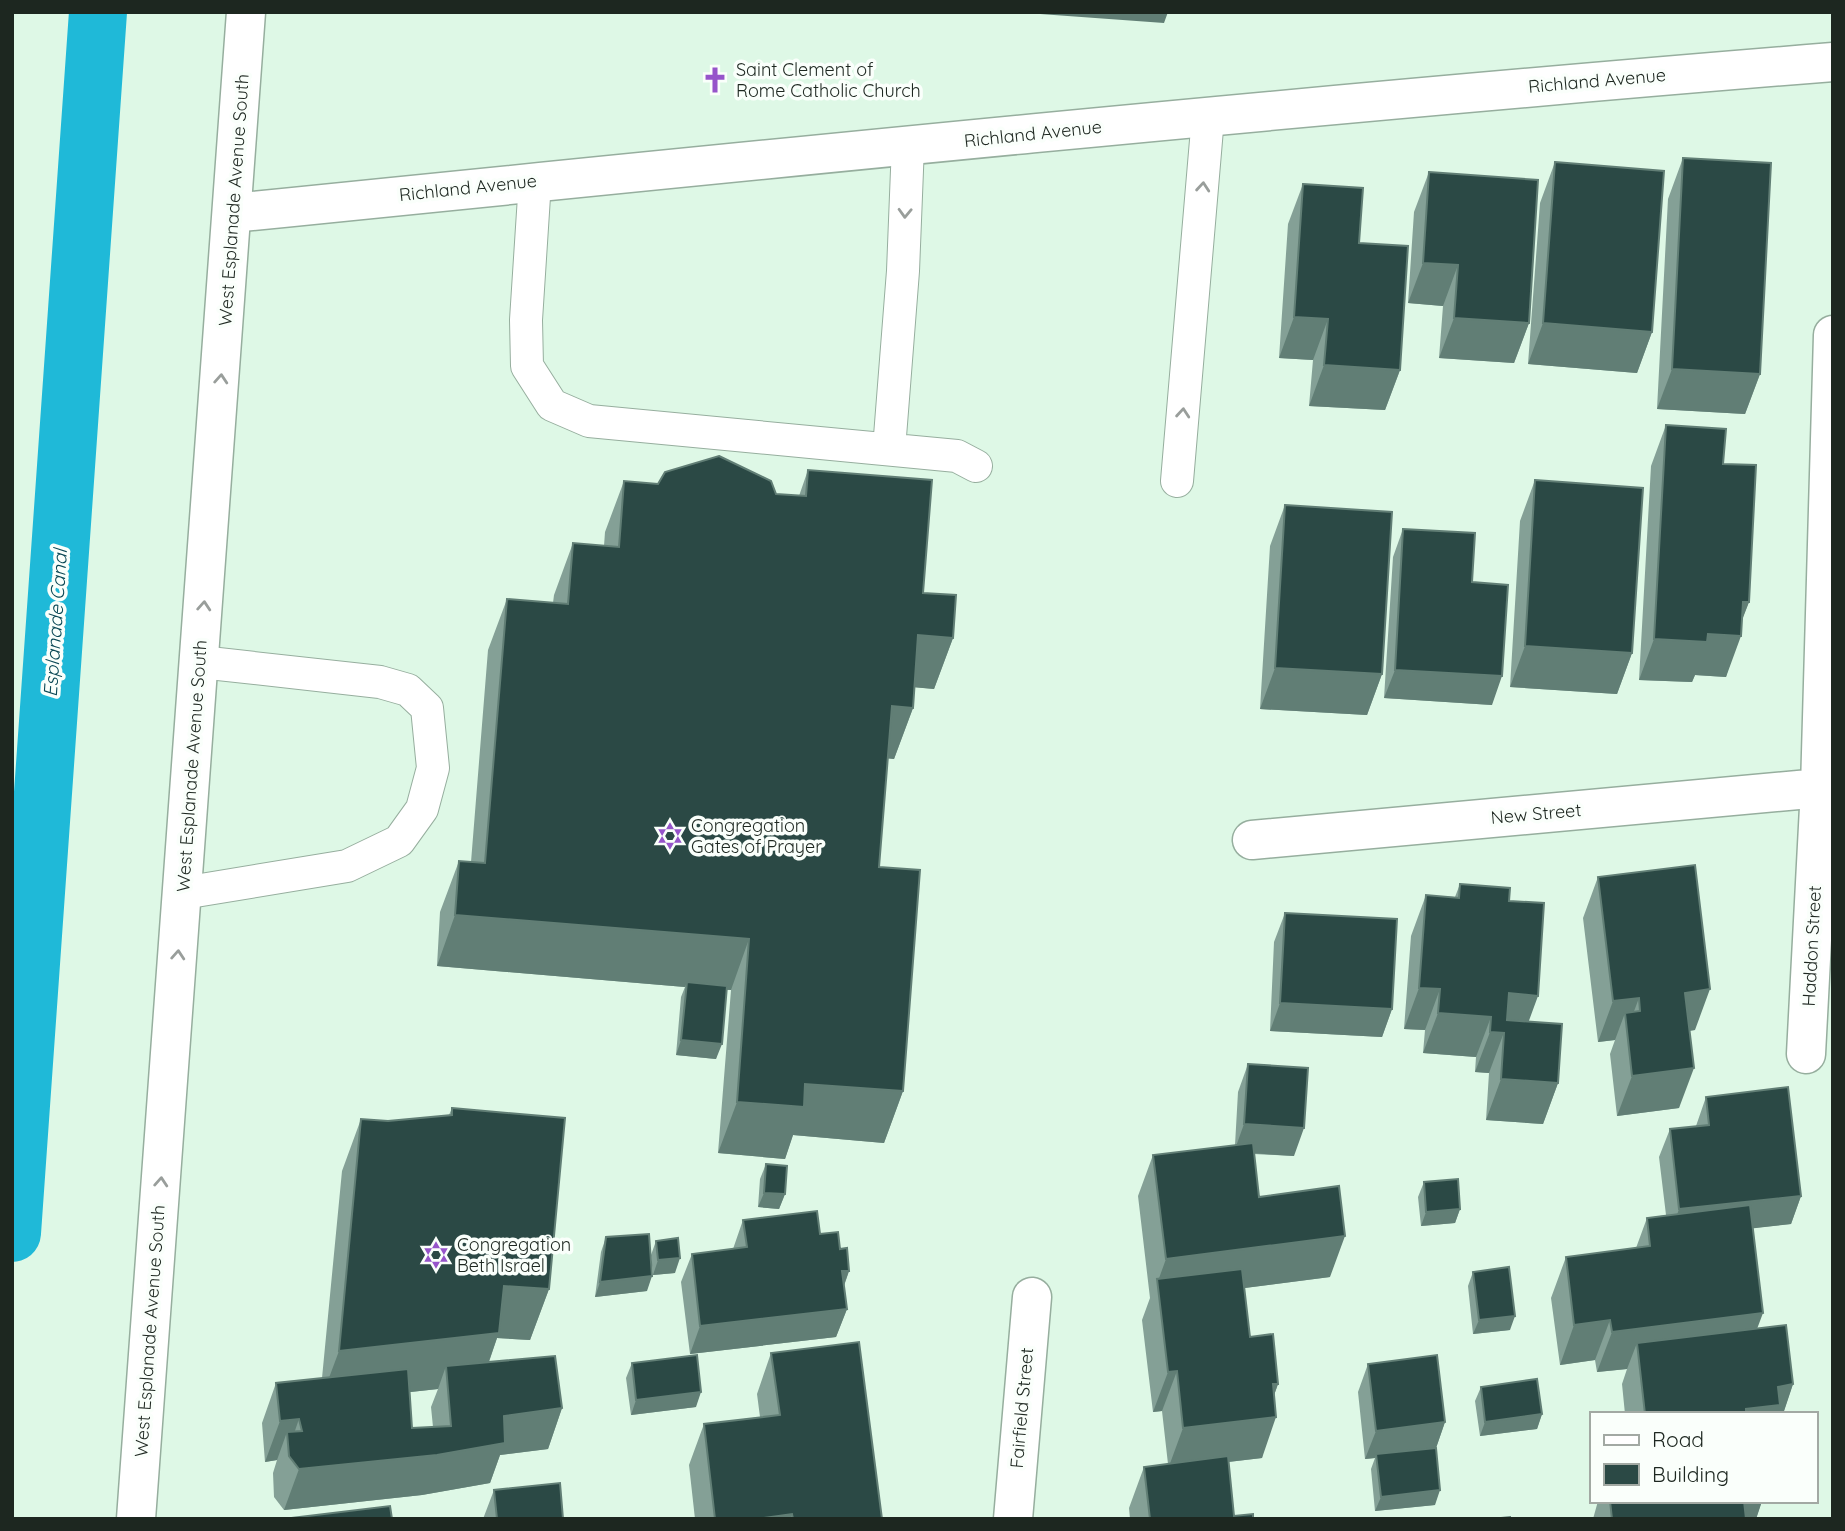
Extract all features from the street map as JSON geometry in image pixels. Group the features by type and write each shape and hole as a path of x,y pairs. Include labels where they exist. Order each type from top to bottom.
{"street":[{"name":"West Esplanade Avenue South","path":"136,1519 246,12"},
{"name":"Richland Avenue","path":"233,213 1406,96 1833,62"},
{"name":"Haddon Street","path":"1806,1054 1820,788 1833,335"},
{"name":"New Street","path":"1252,840 1820,788"},
{"name":"Fairfield Street","path":"1013,1519 1031,1297"}],"lane":[{"path":"1177,481 1208,117"},
{"path":"888,449 903,271 908,145"},
{"path":"535,181 526,320 527,366 552,405 589,421 957,456 976,466"},
{"path":"183,893 347,866 399,841 422,809 433,768 427,708 408,690 380,681 200,662"}],"building":[{"path":"1683,158 1771,163 1760,374 1672,369"},
{"path":"1555,162 1664,171 1652,332 1543,323"},
{"path":"1429,172 1538,180 1529,323 1454,318 1458,265 1423,263"},
{"path":"1303,184 1363,188 1359,243 1408,246 1400,370 1324,365 1328,319 1294,317"},
{"path":"1666,425 1726,429 1723,464 1756,465 1749,602 1743,602 1741,636 1708,634 1707,642 1654,639"},
{"name":"Congregation Gates of Prayer","path":"719,456 771,481 776,494 806,496 808,470 932,480 923,593 956,595 953,638 918,635 913,708 892,706 879,867 920,870 903,1091 805,1084 804,1107 737,1102 749,939 455,915 459,861 485,863 507,599 568,604 573,543 619,547 624,481 658,484 665,472"},
{"path":"1535,480 1643,488 1632,653 1525,646"},
{"path":"1285,505 1392,512 1382,674 1275,668"},
{"path":"1403,529 1475,533 1472,582 1508,585 1502,676 1395,670"},
{"path":"1695,865 1710,989 1685,993 1694,1068 1632,1076 1625,1013 1640,1011 1639,998 1613,1001 1598,877"},
{"path":"1460,884 1510,888 1509,901 1544,903 1538,996 1509,993 1507,1020 1562,1024 1558,1083 1501,1079 1504,1033 1490,1032 1491,1017 1438,1013 1440,989 1419,988 1426,895 1459,898"},
{"path":"1285,913 1397,919 1392,1009 1280,1003"},
{"path":"687,982 727,986 722,1044 681,1040"},
{"path":"1248,1064 1308,1068 1304,1128 1244,1124"},
{"path":"1788,1087 1801,1196 1679,1209 1670,1129 1709,1125 1706,1097"},
{"name":"Congregation Beth Israel","path":"452,1108 565,1118 549,1289 504,1286 499,1333 339,1351 361,1119 388,1121 452,1115"},
{"path":"1253,1143 1259,1197 1339,1186 1345,1236 1166,1259 1153,1155"},
{"path":"766,1164 787,1166 785,1194 764,1193"},
{"path":"1458,1179 1460,1209 1426,1212 1424,1182"},
{"path":"1750,1205 1763,1313 1612,1332 1610,1320 1574,1325 1566,1257 1650,1246 1647,1218"},
{"path":"817,1211 820,1234 838,1232 840,1249 847,1248 849,1271 842,1271 847,1309 700,1326 692,1254 747,1247 743,1220"},
{"path":"649,1234 652,1276 600,1282 606,1237"},
{"path":"678,1238 680,1258 658,1260 656,1241"},
{"path":"1509,1267 1515,1316 1479,1320 1473,1272"},
{"path":"1242,1269 1250,1337 1273,1334 1278,1384 1273,1384 1276,1417 1183,1428 1177,1371 1168,1372 1157,1279"},
{"path":"1786,1325 1793,1384 1778,1387 1780,1405 1746,1409 1746,1412 1645,1412 1637,1343"},
{"path":"859,1342 882,1519 793,1519 792,1514 757,1519 715,1519 704,1424 780,1415 771,1353"},
{"path":"697,1355 701,1392 636,1400 632,1363"},
{"path":"1437,1355 1445,1422 1376,1431 1368,1364"},
{"path":"555,1356 562,1408 504,1416 505,1443 437,1455 299,1469 289,1456 287,1432 302,1431 299,1419 280,1421 276,1383 408,1369 412,1428 451,1426 446,1366"},
{"path":"1537,1379 1542,1414 1485,1422 1481,1387"},
{"path":"1436,1448 1440,1490 1381,1497 1376,1454"},
{"path":"1228,1456 1234,1516 1253,1514 1253,1519 1150,1519 1144,1467"},
{"path":"560,1483 563,1519 497,1519 494,1490"},
{"path":"1610,1503 1744,1503 1746,1519 1612,1519"},
{"path":"390,1506 392,1519 283,1519"}],"waterway":[{"name":"Esplanade Canal","path":"12,1233 98,12"}],"place":[{"name":"Saint Clement of Rome Catholic Church","path":"715,80"},
{"name":"Congregation Gates of Prayer","path":"670,836"},
{"name":"Congregation Beth Israel","path":"436,1255"}]}
